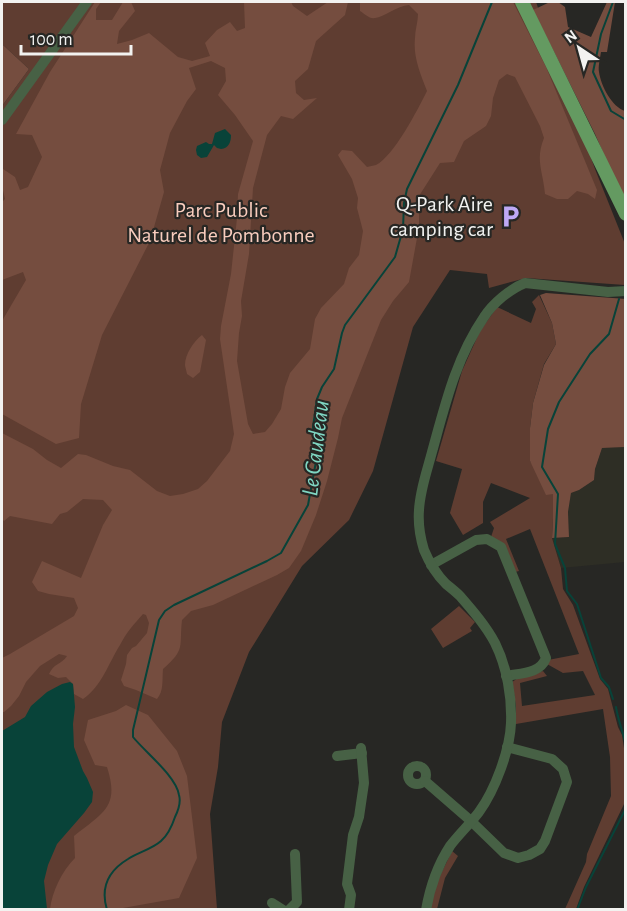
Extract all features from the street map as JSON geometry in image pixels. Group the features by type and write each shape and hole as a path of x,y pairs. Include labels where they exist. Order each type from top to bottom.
{"main road":[{"path":"522,2 626,214"}],"street":[{"path":"2,120 87,2"},
{"path":"426,909 430,885 438,868 450,847 481,809 498,778 511,725 506,675 495,643 458,594 445,583 431,565 420,532 419,510 422,489 452,381 467,345 485,315 515,287 525,283 608,292 626,291"},
{"path":"431,565 476,540 487,539 501,547 546,658 544,665 535,671 506,675"},
{"path":"425,780 504,853 518,858 529,855 540,849 545,841 567,782 563,769 552,759 507,747"},
{"path":"337,756 362,751 364,783 359,817 353,834 347,884 351,895 349,909"},
{"path":"289,909 297,902 295,854"},
{"path":"272,903 284,909"}],"shaded area":[{"path":"95,2 101,2 96,9 96,20 112,20 123,2 131,2 135,11 119,31 117,44 149,33 178,57 192,61 210,56 205,43 217,30 230,22 237,31 245,28 244,2 291,2 307,16 328,2 348,2 345,15 316,41 308,69 295,81 296,93 304,100 317,98 293,119 281,116 267,135 253,188 249,254 241,301 242,316 237,361 248,424 253,434 265,432 281,409 290,373 310,349 315,319 321,308 344,284 349,268 359,255 363,231 357,208 358,198 352,179 338,155 342,150 352,151 367,167 383,160 405,131 427,91 415,52 418,14 409,5 371,18 360,11 360,2 513,2 546,67 597,190 595,199 577,191 568,199 557,199 545,194 540,159 544,138 540,126 515,77 507,74 499,80 493,98 491,116 486,126 464,141 454,162 440,163 419,196 419,227 409,282 381,320 342,418 327,481 316,515 301,551 289,568 213,605 191,611 182,620 178,652 163,669 162,689 157,699 124,686 121,680 127,655 147,633 149,623 146,615 143,614 125,636 100,681 83,699 74,694 73,684 66,677 58,678 49,674 67,656 59,654 40,666 26,682 11,706 2,712 2,658 74,616 78,608 74,598 38,591 32,582 42,561 81,578 103,525 112,510 103,500 83,499 67,512 60,514 52,524 10,516 4,521 2,519 2,433 33,449 61,468 78,454 86,455 130,470 157,491 170,496 198,489 207,481 230,451 234,434 220,339 231,274 238,194 253,141 218,95 226,81 225,68 211,61 189,68 196,89 170,133 160,170 164,192 150,241 102,335 81,404 79,438 56,444 2,414 2,321 26,280 23,272 2,280 2,202 5,199 2,170 15,177 20,190 28,187 42,157 32,135 16,134 50,72"},
{"path":"550,2 558,2 565,7 568,27 591,37 607,2 615,2 607,52 601,52 599,70 608,95 620,109 625,111 625,203 595,134 533,10"},
{"path":"2,44 29,69 2,106"},
{"path":"225,129 231,135 228,146 221,149 214,145 207,157 201,158 197,155 197,146 206,142 212,144 215,133"},
{"path":"546,293 626,299 625,447 602,448 594,480 571,493 568,512 569,537 552,538 553,494 546,495 530,461 533,403 544,365 556,344 552,323 540,295"},
{"path":"202,335 206,340 200,372 193,378 187,374 185,361 190,348"},
{"path":"625,447 625,562 561,568 552,538 569,537 568,512 571,493 594,480 602,448"},
{"path":"70,682 73,684 75,707 74,747 93,792 92,802 57,844 48,865 44,881 47,909 2,909 2,731 25,717 31,706 47,692"},
{"path":"126,705 148,715 177,751 187,776 197,858 179,898 123,909 50,909 58,882 75,858 74,836 101,815 110,800 111,781 107,767 95,765 84,740 88,720 116,711"}],"green space":[{"name":"Parc Public Naturel de Pombonne","path":"2,2 536,2 595,169 625,244 625,285 526,278 489,288 487,274 450,270 413,327 373,471 349,520 302,566 249,652 222,722 218,767 210,814 217,909 2,909 2,106 29,69 2,44"},
{"path":"539,295 552,323 556,344 544,364 533,403 530,461 553,494 552,538 561,568 563,589 573,605 600,679 608,689 622,735 625,755 625,802 584,887 576,909 565,909 611,796 610,757 603,709 516,724 512,682 518,678 543,671 547,676 520,683 522,706 595,695 583,671 563,673 547,664 548,660 579,654 530,529 506,539 519,571 515,572 491,537 494,528 490,522 530,498 491,483 483,502 483,523 463,535 450,513 462,469 436,461 462,371 480,331 497,307 531,323 536,309 532,302"},
{"path":"459,606 475,622 470,628 472,631 443,648 431,629"},
{"path":"452,851 458,856 445,878 437,909 429,910 434,888"}],"waterway":[{"name":"Le Caudeau","path":"107,910 105,887 111,874 121,864 163,839 171,827 179,803 177,788 172,780 133,737 159,620 165,611 174,605 281,553 308,505 317,456 313,427 317,399 334,369 345,325 395,257 403,229 407,189 458,85 492,2"},
{"path":"613,2 601,34 593,72 611,111 626,120"},
{"path":"613,699 609,687 601,678 577,604 567,591 565,568 555,544 558,494 542,467 548,429 559,402 590,354 609,334 619,299"},
{"path":"616,707 626,745"},
{"path":"577,910 586,887 626,808"}],"place":[{"name":"Q-Park Aire camping car","path":"511,216"}]}
